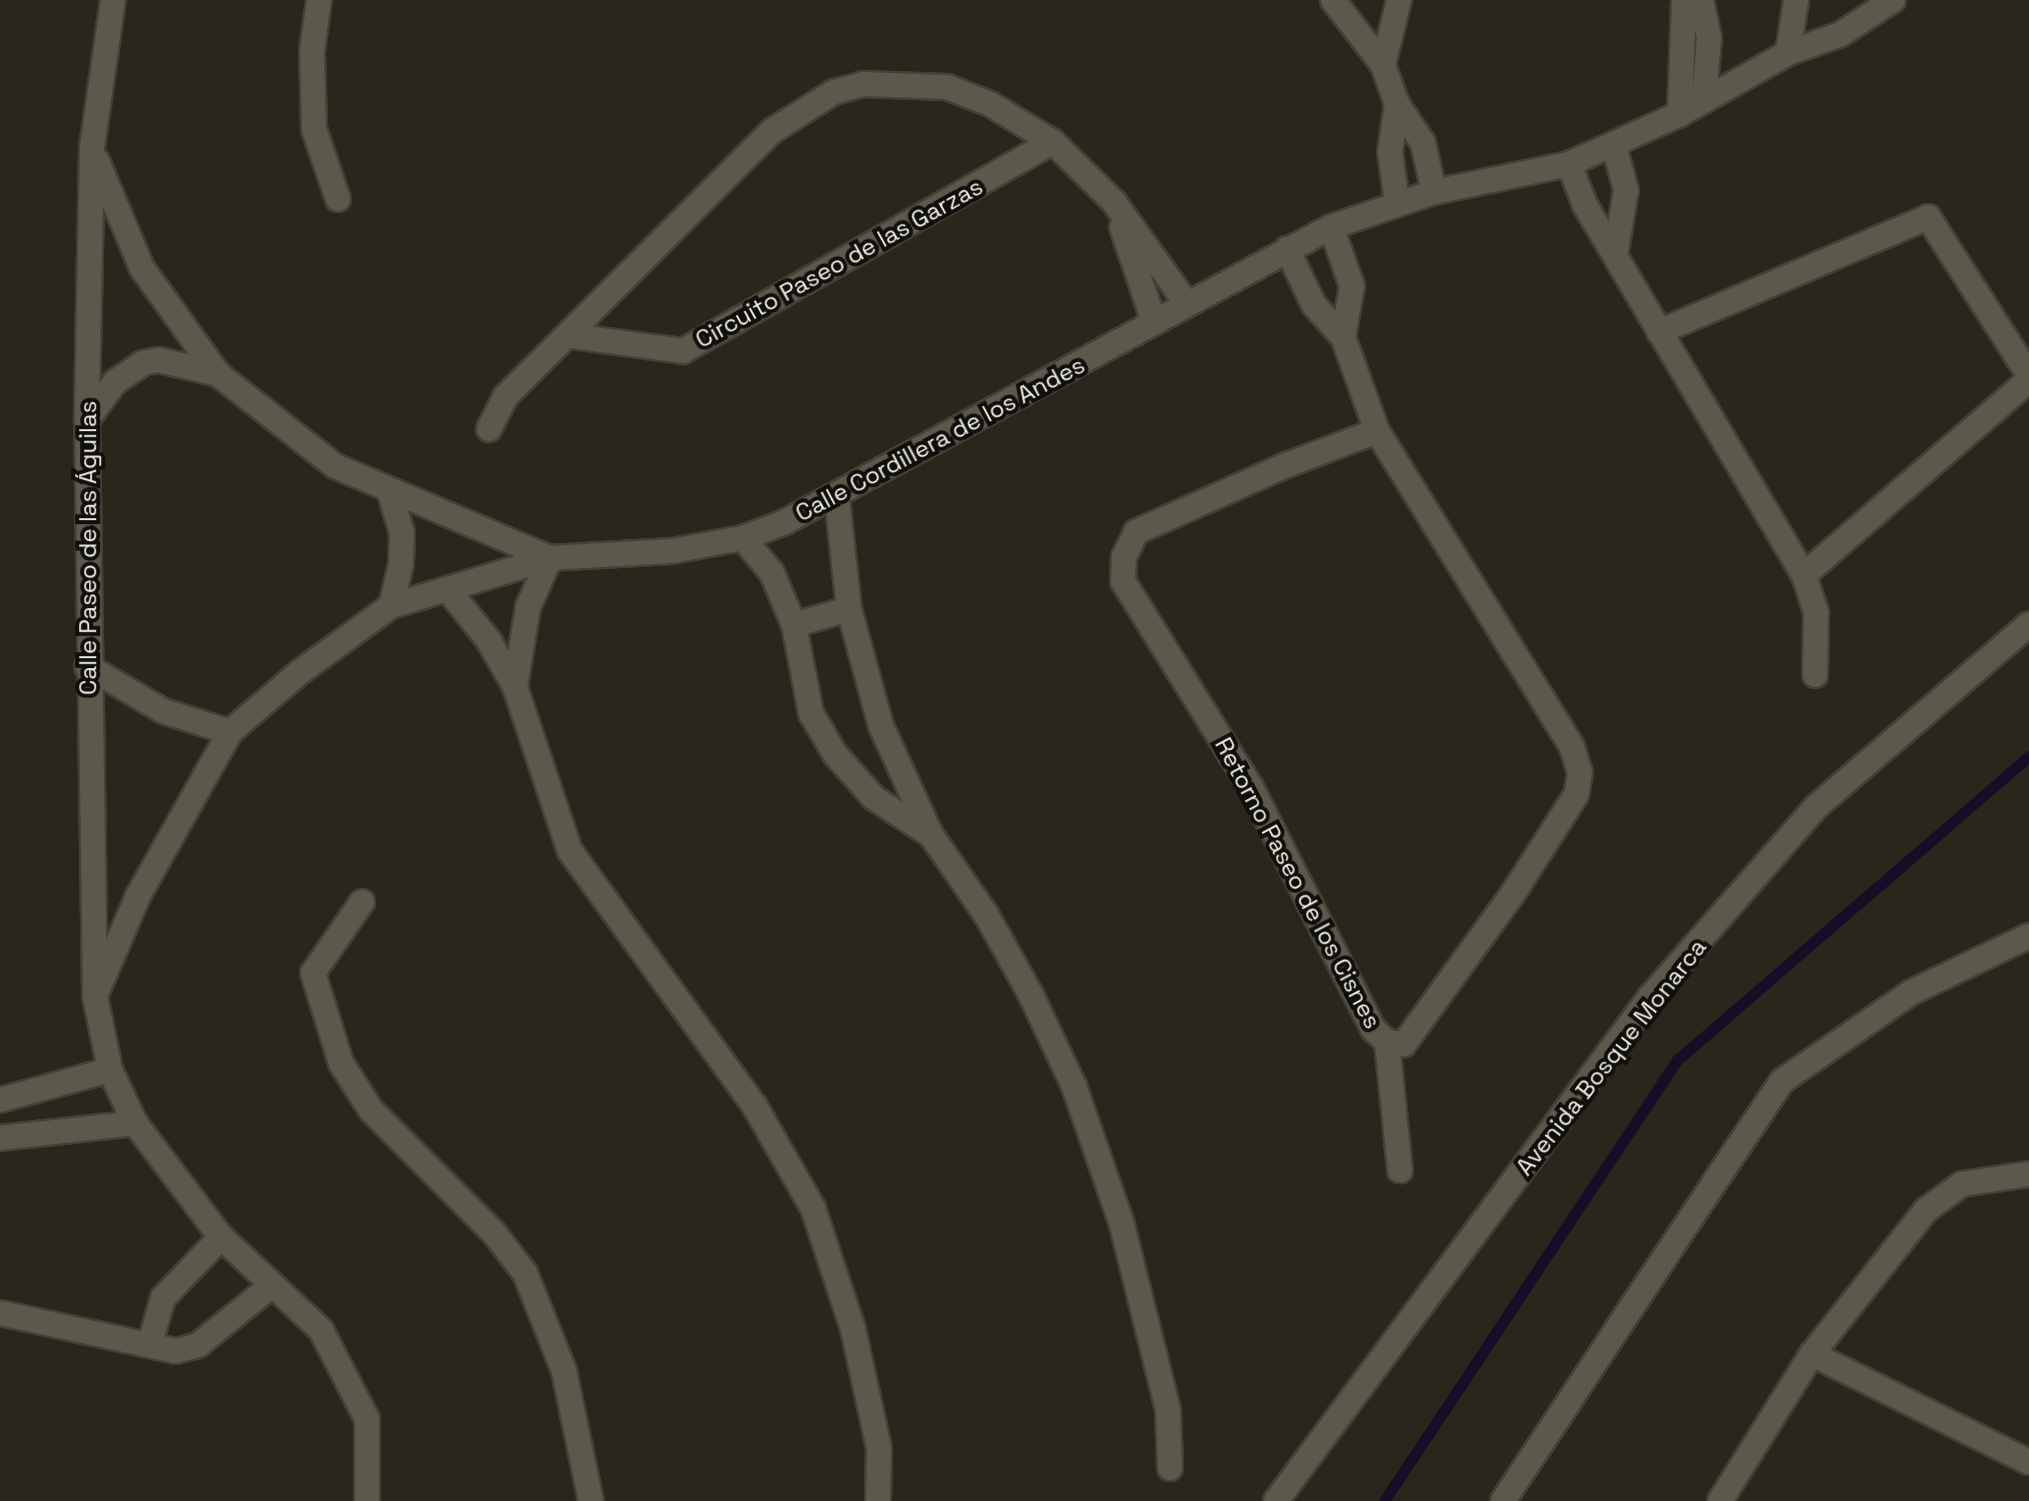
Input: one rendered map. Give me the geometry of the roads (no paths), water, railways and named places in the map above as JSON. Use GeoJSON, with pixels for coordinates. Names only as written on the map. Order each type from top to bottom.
{"type":"FeatureCollection","features":[{"type":"Feature","properties":{"kind":"street","name":"Calle Paseo de las Águilas"},"geometry":{"type":"LineString","coordinates":[[113,0],[92,148],[87,420],[87,666],[95,996],[110,1070],[135,1123],[221,1237],[321,1330],[367,1419],[367,1501]]}},
{"type":"Feature","properties":{"kind":"street"},"geometry":{"type":"LineString","coordinates":[[319,0],[312,51],[314,129],[338,199]]}},
{"type":"Feature","properties":{"kind":"street"},"geometry":{"type":"LineString","coordinates":[[1333,0],[1383,65],[1397,104],[1423,143],[1434,192]]}},
{"type":"Feature","properties":{"kind":"street"},"geometry":{"type":"LineString","coordinates":[[1383,65],[1399,0]]}},
{"type":"Feature","properties":{"kind":"street"},"geometry":{"type":"LineString","coordinates":[[1680,114],[1684,0]]}},
{"type":"Feature","properties":{"kind":"street"},"geometry":{"type":"LineString","coordinates":[[1701,0],[1709,37],[1704,101]]}},
{"type":"Feature","properties":{"kind":"street"},"geometry":{"type":"LineString","coordinates":[[1788,53],[1796,0]]}},
{"type":"Feature","properties":{"kind":"street","name":"Calle Cordillera de los Andes"},"geometry":{"type":"LineString","coordinates":[[95,996],[138,896],[230,732],[300,672],[391,606],[449,591],[550,558],[672,551],[743,538],[837,498],[1331,227],[1397,202],[1569,164],[1614,146],[1680,114],[1788,53],[1841,34],[1893,0]]}},
{"type":"Feature","properties":{"kind":"street"},"geometry":{"type":"LineString","coordinates":[[489,429],[505,397],[571,336],[772,131],[834,92],[895,81],[947,87],[990,104],[1053,142],[1114,202],[1187,304]]}},
{"type":"Feature","properties":{"kind":"street"},"geometry":{"type":"LineString","coordinates":[[1397,104],[1390,152],[1397,202]]}},
{"type":"Feature","properties":{"kind":"street","name":"Circuito Paseo de las Garzas"},"geometry":{"type":"LineString","coordinates":[[571,336],[683,351],[1053,142]]}},
{"type":"Feature","properties":{"kind":"street"},"geometry":{"type":"LineString","coordinates":[[1614,146],[1626,190],[1616,251]]}},
{"type":"Feature","properties":{"kind":"street"},"geometry":{"type":"LineString","coordinates":[[92,148],[142,268],[218,374],[335,466],[390,493],[550,558],[528,607],[515,687]]}},
{"type":"Feature","properties":{"kind":"street"},"geometry":{"type":"LineString","coordinates":[[1569,164],[1585,205],[1616,251],[1659,332],[1804,575],[1816,613],[1815,675]]}},
{"type":"Feature","properties":{"kind":"street"},"geometry":{"type":"LineString","coordinates":[[1114,202],[1154,322]]}},
{"type":"Feature","properties":{"kind":"street"},"geometry":{"type":"LineString","coordinates":[[1659,332],[1928,217],[2029,378],[1804,575]]}},
{"type":"Feature","properties":{"kind":"street","name":"Retorno Paseo de los Cisnes"},"geometry":{"type":"LineString","coordinates":[[1331,227],[1352,286],[1343,337]]}},
{"type":"Feature","properties":{"kind":"street","name":"Retorno Paseo de los Cisnes"},"geometry":{"type":"LineString","coordinates":[[1287,249],[1314,305],[1343,337],[1377,431],[1572,747],[1580,773],[1576,795],[1514,892],[1404,1044],[1387,1042],[1373,1029],[1250,786],[1123,581],[1124,557],[1136,532],[1289,464],[1377,431]]}},
{"type":"Feature","properties":{"kind":"street"},"geometry":{"type":"LineString","coordinates":[[87,420],[115,382],[143,363],[159,360],[218,374]]}},
{"type":"Feature","properties":{"kind":"street"},"geometry":{"type":"LineString","coordinates":[[390,493],[402,533],[401,564],[391,606]]}},
{"type":"Feature","properties":{"kind":"street"},"geometry":{"type":"LineString","coordinates":[[837,498],[849,609],[881,726],[931,835],[987,916],[1074,1086],[1122,1225],[1165,1394],[1170,1468]]}},
{"type":"Feature","properties":{"kind":"street"},"geometry":{"type":"LineString","coordinates":[[743,538],[772,573],[794,625],[811,713],[835,754],[874,798],[931,835]]}},
{"type":"Feature","properties":{"kind":"street"},"geometry":{"type":"LineString","coordinates":[[449,591],[489,641],[515,687],[570,851],[754,1105],[813,1208],[860,1359],[879,1448],[878,1501]]}},
{"type":"Feature","properties":{"kind":"street"},"geometry":{"type":"LineString","coordinates":[[794,625],[849,609]]}},
{"type":"Feature","properties":{"kind":"street","name":"Avenida Bosque Monarca"},"geometry":{"type":"LineString","coordinates":[[1276,1501],[1651,996],[1817,806],[2029,624]]}},
{"type":"Feature","properties":{"kind":"street"},"geometry":{"type":"LineString","coordinates":[[87,666],[163,711],[230,732]]}},
{"type":"Feature","properties":{"kind":"street"},"geometry":{"type":"LineString","coordinates":[[362,902],[313,973],[341,1063],[371,1110],[494,1233],[525,1273],[564,1371],[591,1501]]}},
{"type":"Feature","properties":{"kind":"street"},"geometry":{"type":"LineString","coordinates":[[1503,1501],[1782,1081],[1912,992],[2028,938]]}},
{"type":"Feature","properties":{"kind":"street","name":"Retorno Paseo de los Cisnes"},"geometry":{"type":"LineString","coordinates":[[1387,1042],[1400,1170]]}},
{"type":"Feature","properties":{"kind":"street"},"geometry":{"type":"LineString","coordinates":[[110,1070],[0,1102],[10,1136],[135,1123]]}},
{"type":"Feature","properties":{"kind":"street"},"geometry":{"type":"LineString","coordinates":[[1720,1501],[1812,1354],[1926,1210],[1962,1184],[2029,1174]]}},
{"type":"Feature","properties":{"kind":"street"},"geometry":{"type":"LineString","coordinates":[[150,1343],[163,1298],[221,1237]]}},
{"type":"Feature","properties":{"kind":"street"},"geometry":{"type":"LineString","coordinates":[[0,1313],[176,1351],[198,1345],[271,1286]]}},
{"type":"Feature","properties":{"kind":"street"},"geometry":{"type":"LineString","coordinates":[[1812,1354],[2029,1462]]}},
{"type":"Feature","properties":{"kind":"waterway"},"geometry":{"type":"LineString","coordinates":[[1384,1501],[1677,1060],[2029,756]]}}]}
